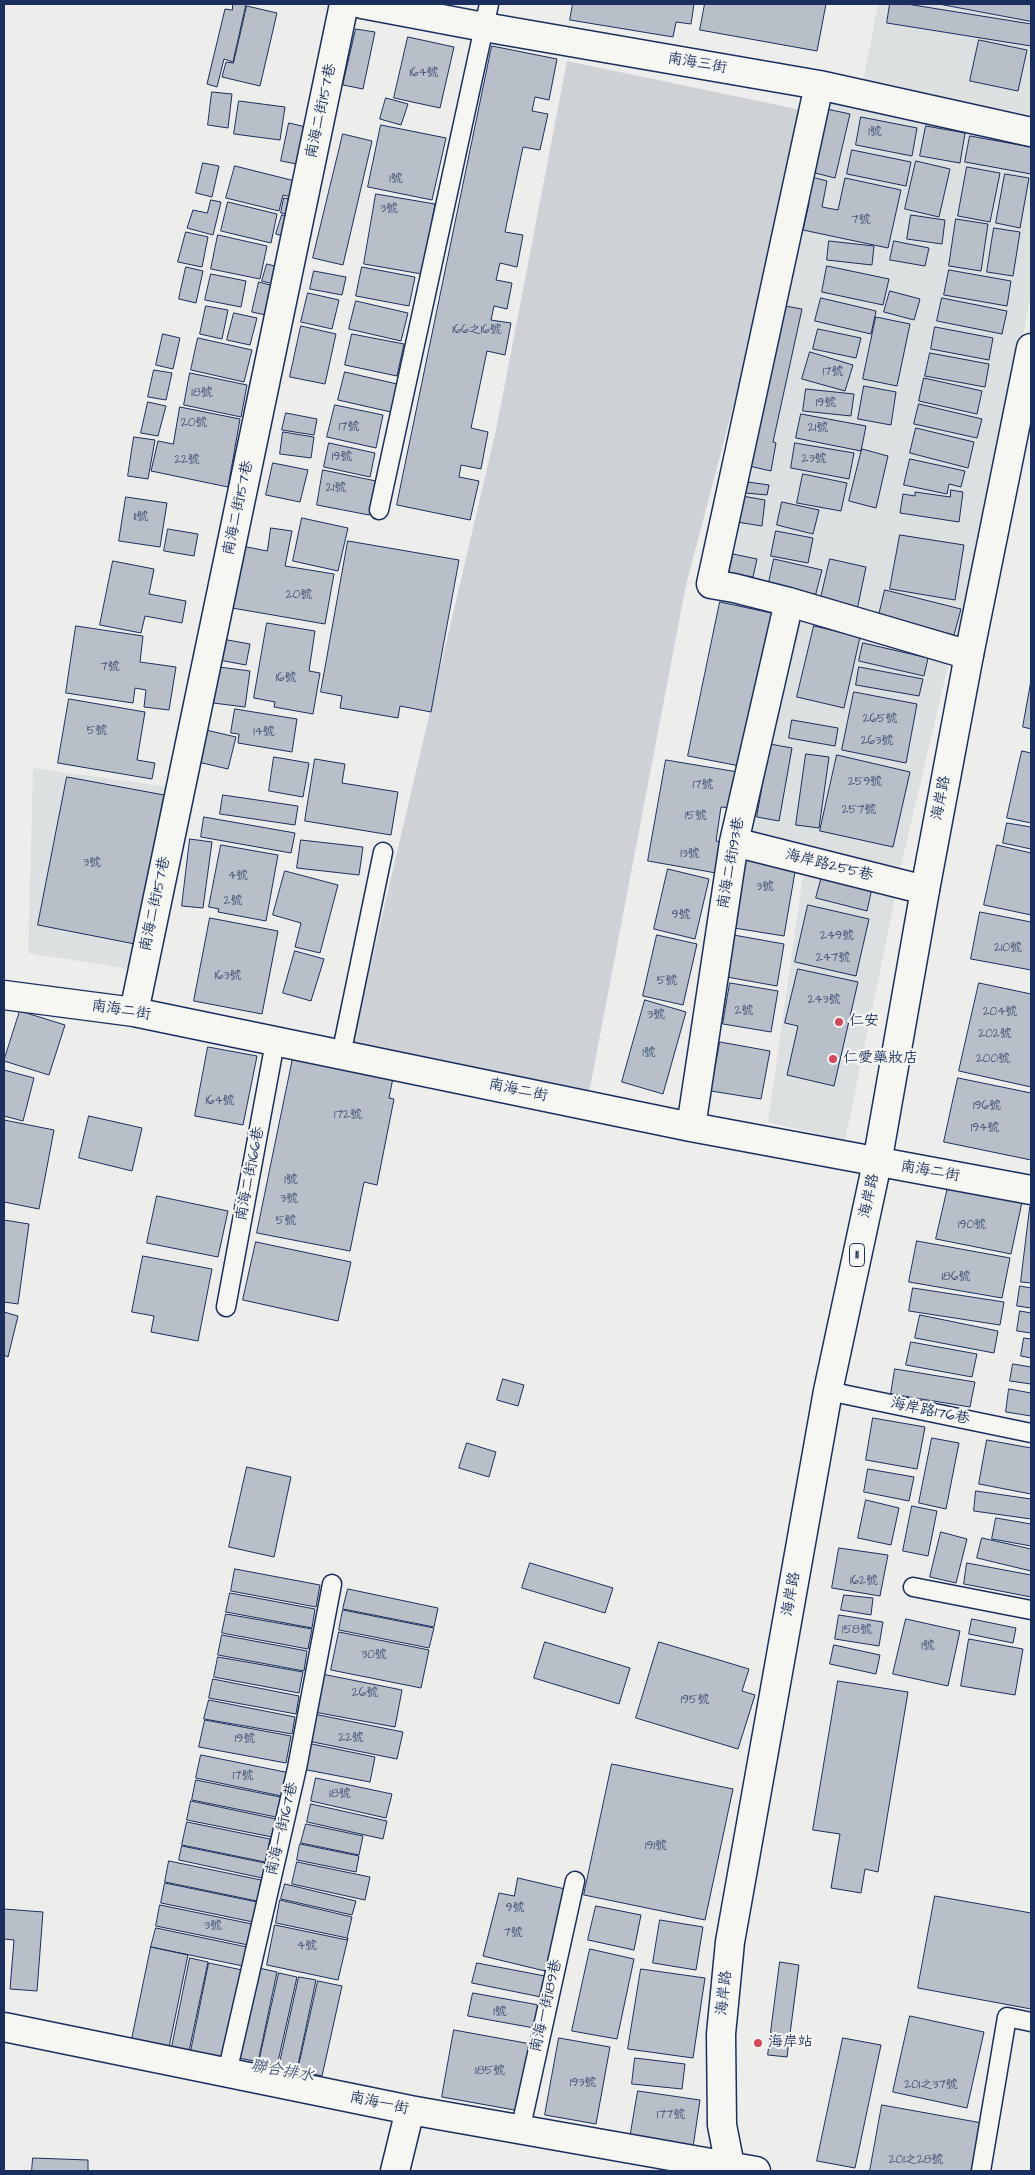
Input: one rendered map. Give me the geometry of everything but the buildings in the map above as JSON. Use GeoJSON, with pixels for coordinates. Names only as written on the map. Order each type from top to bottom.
{"type":"FeatureCollection","features":[{"type":"Feature","properties":{"kind":"street","name":"南海二街157巷"},"geometry":{"type":"LineString","coordinates":[[134,1012],[344,4]]}},
{"type":"Feature","properties":{"kind":"street","name":"南海三街"},"geometry":{"type":"LineString","coordinates":[[362,4],[486,16],[820,85],[1031,132]]}},
{"type":"Feature","properties":{"kind":"street"},"geometry":{"type":"LineString","coordinates":[[820,85],[711,584],[789,602],[969,655]]}},
{"type":"Feature","properties":{"kind":"street","name":"海岸路"},"geometry":{"type":"LineString","coordinates":[[739,2170],[722,2125],[721,2034],[730,1942],[828,1391],[877,1163],[969,655],[1031,348]]}},
{"type":"Feature","properties":{"kind":"street","name":"南海二街193巷"},"geometry":{"type":"LineString","coordinates":[[691,1127],[734,842],[789,602]]}},
{"type":"Feature","properties":{"kind":"street","name":"海岸路255巷"},"geometry":{"type":"LineString","coordinates":[[734,842],[925,890]]}},
{"type":"Feature","properties":{"kind":"street","name":"南海二街"},"geometry":{"type":"LineString","coordinates":[[4,995],[134,1012],[691,1127],[877,1163],[1031,1190]]}},
{"type":"Feature","properties":{"kind":"street","name":"南海一街"},"geometry":{"type":"LineString","coordinates":[[4,2026],[410,2110],[739,2170]]}},
{"type":"Feature","properties":{"kind":"street"},"geometry":{"type":"LineString","coordinates":[[396,2171],[410,2110]]}},
{"type":"Feature","properties":{"kind":"lane"},"geometry":{"type":"LineString","coordinates":[[379,510],[486,16]]}},
{"type":"Feature","properties":{"kind":"lane"},"geometry":{"type":"LineString","coordinates":[[341,1055],[382,852]]}},
{"type":"Feature","properties":{"kind":"lane","name":"南海二街166巷"},"geometry":{"type":"LineString","coordinates":[[226,1307],[275,1042]]}},
{"type":"Feature","properties":{"kind":"lane","name":"海岸路176巷"},"geometry":{"type":"LineString","coordinates":[[828,1391],[1031,1433]]}},
{"type":"Feature","properties":{"kind":"lane","name":"南海一街167巷"},"geometry":{"type":"LineString","coordinates":[[227,2073],[297,1768],[332,1584]]}},
{"type":"Feature","properties":{"kind":"lane"},"geometry":{"type":"LineString","coordinates":[[913,1587],[1031,1610]]}},
{"type":"Feature","properties":{"kind":"lane","name":"南海一街189巷"},"geometry":{"type":"LineString","coordinates":[[520,2131],[576,1882]]}},
{"type":"Feature","properties":{"kind":"lane"},"geometry":{"type":"LineString","coordinates":[[981,2171],[1007,2017],[1031,2022]]}},
{"type":"Feature","properties":{"kind":"shaded area"},"geometry":{"type":"Polygon","coordinates":[[[878,4],[1031,4],[1031,115],[863,81],[878,4]]]}},
{"type":"Feature","properties":{"kind":"shaded area"},"geometry":{"type":"Polygon","coordinates":[[[567,61],[811,112],[686,585],[589,1093],[350,1053],[496,430],[567,61]]]}},
{"type":"Feature","properties":{"kind":"shaded area"},"geometry":{"type":"Polygon","coordinates":[[[821,94],[1031,142],[1031,294],[962,645],[720,577],[821,94]]]}},
{"type":"Feature","properties":{"kind":"shaded area"},"geometry":{"type":"Polygon","coordinates":[[[798,612],[950,658],[899,874],[744,835],[798,612]]]}},
{"type":"Feature","properties":{"kind":"shaded area"},"geometry":{"type":"Polygon","coordinates":[[[33,768],[176,788],[135,970],[28,953],[33,768]]]}},
{"type":"Feature","properties":{"kind":"shaded area"},"geometry":{"type":"Polygon","coordinates":[[[804,867],[897,889],[845,1141],[768,1122],[804,867]]]}},
{"type":"Feature","properties":{"kind":"place","name":"仁安"},"geometry":{"type":"Point","coordinates":[839,1022]}},
{"type":"Feature","properties":{"kind":"place","name":"仁愛藥妝店"},"geometry":{"type":"Point","coordinates":[833,1059]}},
{"type":"Feature","properties":{"kind":"place","name":"海岸站"},"geometry":{"type":"Point","coordinates":[758,2043]}},
{"type":"Feature","properties":{"kind":"water label","name":"聯合排水"},"geometry":{"type":"Point","coordinates":[282,2072]}}]}
